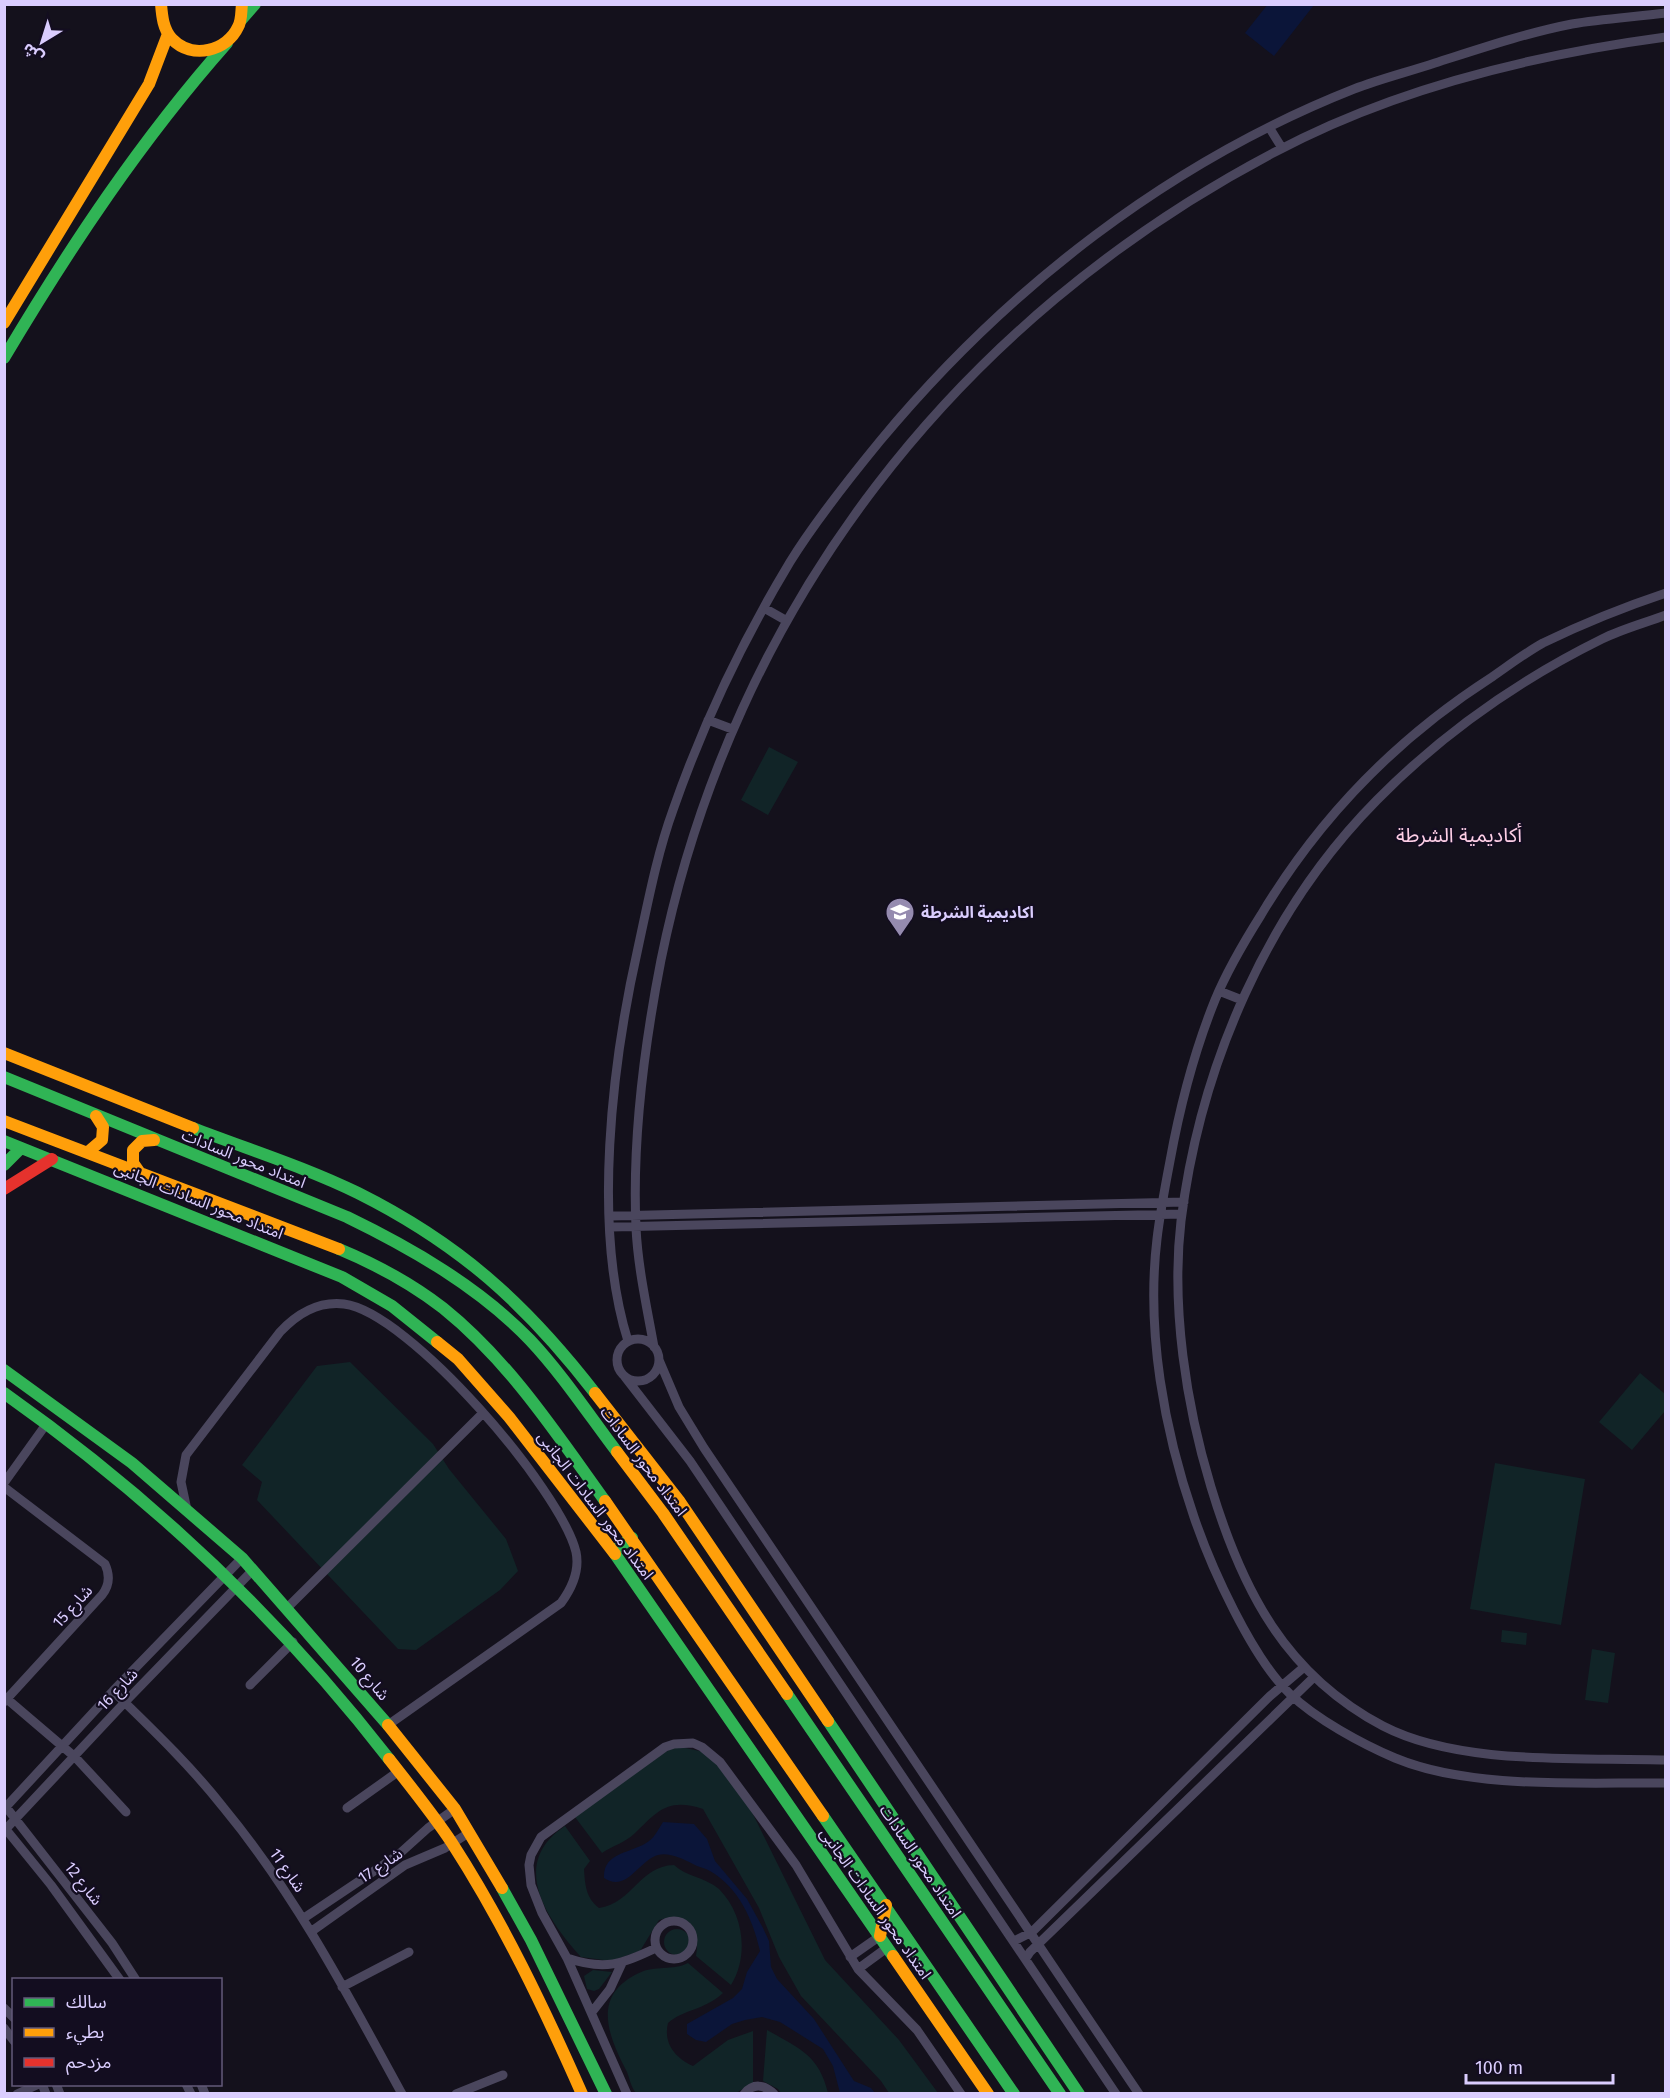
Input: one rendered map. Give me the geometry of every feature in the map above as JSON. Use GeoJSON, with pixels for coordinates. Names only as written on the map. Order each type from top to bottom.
{"type":"FeatureCollection","features":[{"type":"Feature","properties":{"kind":"street"},"geometry":{"type":"LineString","coordinates":[[4,358],[102,199],[181,94],[236,33],[241,20],[242,4]]}},
{"type":"Feature","properties":{"kind":"street"},"geometry":{"type":"LineString","coordinates":[[241,20],[255,4]]}},
{"type":"Feature","properties":{"kind":"street"},"geometry":{"type":"LineString","coordinates":[[160,7],[168,34],[180,45],[195,51],[212,50],[227,43]]}},
{"type":"Feature","properties":{"kind":"street"},"geometry":{"type":"LineString","coordinates":[[628,1341],[618,1301],[611,1227],[611,1129],[616,1066],[630,984],[671,814],[708,720],[764,608],[791,560],[845,483],[902,415],[972,338],[1053,269],[1132,208],[1197,166],[1269,127],[1355,89],[1471,52],[1570,25],[1665,13]]}},
{"type":"Feature","properties":{"kind":"street"},"geometry":{"type":"LineString","coordinates":[[4,324],[150,84],[168,34]]}},
{"type":"Feature","properties":{"kind":"street"},"geometry":{"type":"LineString","coordinates":[[1139,2094],[1040,1943],[704,1448],[679,1407],[658,1360],[654,1347],[636,1213],[644,1055],[675,895],[694,827],[732,729],[787,621],[867,495],[928,421],[983,362],[1052,300],[1129,242],[1212,186],[1282,148],[1362,113],[1452,81],[1587,48],[1665,37]]}},
{"type":"Feature","properties":{"kind":"street"},"geometry":{"type":"LineString","coordinates":[[1269,127],[1282,148]]}},
{"type":"Feature","properties":{"kind":"street"},"geometry":{"type":"LineString","coordinates":[[1665,593],[1542,644],[1455,700],[1404,741],[1342,803],[1284,877],[1246,938],[1219,991],[1178,1115],[1156,1243],[1155,1311],[1159,1365],[1169,1429],[1188,1499],[1212,1564],[1241,1621],[1282,1686],[1293,1697],[1350,1735],[1416,1766],[1443,1772],[1515,1780],[1665,1784]]}},
{"type":"Feature","properties":{"kind":"street"},"geometry":{"type":"LineString","coordinates":[[764,608],[787,621]]}},
{"type":"Feature","properties":{"kind":"street"},"geometry":{"type":"LineString","coordinates":[[1665,615],[1606,637],[1538,673],[1474,714],[1421,758],[1375,802],[1326,860],[1267,950],[1242,1000],[1218,1062],[1194,1149],[1184,1202],[1179,1296],[1186,1383],[1200,1453],[1223,1528],[1238,1564],[1271,1624],[1313,1678],[1385,1727],[1414,1739],[1450,1749],[1502,1755],[1665,1760]]}},
{"type":"Feature","properties":{"kind":"street"},"geometry":{"type":"LineString","coordinates":[[708,720],[732,729]]}},
{"type":"Feature","properties":{"kind":"street"},"geometry":{"type":"LineString","coordinates":[[1219,991],[1242,1000]]}},
{"type":"Feature","properties":{"kind":"street"},"geometry":{"type":"LineString","coordinates":[[4,1053],[357,1193],[442,1242],[513,1298],[564,1353],[680,1502],[1078,2094]]}},
{"type":"Feature","properties":{"kind":"street","name":"امتداد محور السادات"},"geometry":{"type":"LineString","coordinates":[[4,1077],[347,1217],[388,1237],[469,1288],[529,1339],[663,1513],[1060,2094]]}},
{"type":"Feature","properties":{"kind":"street"},"geometry":{"type":"LineString","coordinates":[[88,1152],[102,1140],[103,1127],[96,1116]]}},
{"type":"Feature","properties":{"kind":"street"},"geometry":{"type":"LineString","coordinates":[[4,1121],[331,1245],[369,1262],[441,1307],[473,1335],[523,1389],[632,1538],[1014,2094]]}},
{"type":"Feature","properties":{"kind":"street"},"geometry":{"type":"LineString","coordinates":[[141,1173],[132,1163],[133,1150],[141,1141],[154,1140]]}},
{"type":"Feature","properties":{"kind":"street","name":"امتداد محور السادات الجانبى"},"geometry":{"type":"LineString","coordinates":[[4,1141],[323,1269],[392,1306],[458,1359],[482,1384],[613,1551],[988,2094]]}},
{"type":"Feature","properties":{"kind":"street"},"geometry":{"type":"LineString","coordinates":[[4,1165],[21,1148]]}},
{"type":"Feature","properties":{"kind":"street"},"geometry":{"type":"LineString","coordinates":[[4,1190],[52,1159]]}},
{"type":"Feature","properties":{"kind":"street"},"geometry":{"type":"LineString","coordinates":[[611,1216],[636,1213],[1184,1202]]}},
{"type":"Feature","properties":{"kind":"street"},"geometry":{"type":"LineString","coordinates":[[611,1227],[636,1224],[1182,1214]]}},
{"type":"Feature","properties":{"kind":"street"},"geometry":{"type":"LineString","coordinates":[[187,1510],[181,1482],[186,1455],[280,1332],[294,1318],[309,1309],[326,1304],[344,1304],[361,1308],[377,1317],[429,1356],[459,1384],[538,1483],[561,1519],[576,1554],[577,1571],[571,1588],[561,1603],[388,1725]]}},
{"type":"Feature","properties":{"kind":"street"},"geometry":{"type":"LineString","coordinates":[[654,1347],[642,1340],[628,1341],[622,1345],[617,1358],[620,1372],[690,1461],[1116,2094]]}},
{"type":"Feature","properties":{"kind":"street"},"geometry":{"type":"LineString","coordinates":[[625,1377],[637,1381],[650,1377],[654,1373],[658,1360]]}},
{"type":"Feature","properties":{"kind":"street","name":"شارع 10"},"geometry":{"type":"LineString","coordinates":[[4,1370],[110,1446],[242,1558],[288,1607],[388,1725],[455,1809],[470,1832],[531,1940],[606,2094]]}},
{"type":"Feature","properties":{"kind":"street"},"geometry":{"type":"LineString","coordinates":[[4,1393],[122,1480],[226,1576],[293,1642],[399,1771],[452,1843],[522,1966],[582,2094]]}},
{"type":"Feature","properties":{"kind":"street"},"geometry":{"type":"LineString","coordinates":[[288,1607],[483,1413]]}},
{"type":"Feature","properties":{"kind":"street"},"geometry":{"type":"LineString","coordinates":[[4,1485],[46,1423]]}},
{"type":"Feature","properties":{"kind":"street","name":"شارع 15"},"geometry":{"type":"LineString","coordinates":[[4,1485],[105,1564],[109,1572],[106,1589],[102,1595],[6,1701]]}},
{"type":"Feature","properties":{"kind":"street"},"geometry":{"type":"LineString","coordinates":[[613,1551],[632,1538]]}},
{"type":"Feature","properties":{"kind":"street","name":"شارع 16"},"geometry":{"type":"LineString","coordinates":[[5,1808],[113,1691],[242,1558]]}},
{"type":"Feature","properties":{"kind":"street","name":"شارع 16"},"geometry":{"type":"LineString","coordinates":[[5,1829],[75,1757],[124,1702],[253,1570]]}},
{"type":"Feature","properties":{"kind":"street"},"geometry":{"type":"LineString","coordinates":[[250,1685],[293,1642]]}},
{"type":"Feature","properties":{"kind":"street"},"geometry":{"type":"LineString","coordinates":[[1014,1941],[1032,1932],[1303,1668]]}},
{"type":"Feature","properties":{"kind":"street"},"geometry":{"type":"LineString","coordinates":[[1026,1958],[1313,1678]]}},
{"type":"Feature","properties":{"kind":"street","name":"شارع 11"},"geometry":{"type":"LineString","coordinates":[[113,1691],[175,1751],[224,1808],[304,1918],[402,2094]]}},
{"type":"Feature","properties":{"kind":"street"},"geometry":{"type":"LineString","coordinates":[[6,1701],[75,1757],[126,1812]]}},
{"type":"Feature","properties":{"kind":"street"},"geometry":{"type":"LineString","coordinates":[[627,2094],[567,1958],[551,1932],[531,1885],[529,1865],[535,1845],[556,1825],[657,1752],[683,1742],[702,1746],[728,1772],[796,1865],[858,1969],[917,2030],[961,2094]]}},
{"type":"Feature","properties":{"kind":"street"},"geometry":{"type":"LineString","coordinates":[[347,1808],[399,1771]]}},
{"type":"Feature","properties":{"kind":"street","name":"شارع 12"},"geometry":{"type":"LineString","coordinates":[[5,1808],[112,1943],[135,1978]]}},
{"type":"Feature","properties":{"kind":"street","name":"شارع 17"},"geometry":{"type":"LineString","coordinates":[[304,1918],[398,1855],[455,1809]]}},
{"type":"Feature","properties":{"kind":"street","name":"شارع 12"},"geometry":{"type":"LineString","coordinates":[[5,1829],[100,1950],[119,1978]]}},
{"type":"Feature","properties":{"kind":"street","name":"شارع 17"},"geometry":{"type":"LineString","coordinates":[[312,1931],[405,1864],[452,1843],[470,1832]]}},
{"type":"Feature","properties":{"kind":"street"},"geometry":{"type":"LineString","coordinates":[[850,1957],[880,1936],[886,1905]]}},
{"type":"Feature","properties":{"kind":"street"},"geometry":{"type":"LineString","coordinates":[[670,1922],[686,1925],[691,1931],[692,1947],[682,1958],[667,1958],[656,1948],[657,1932],[670,1922]]}},
{"type":"Feature","properties":{"kind":"street"},"geometry":{"type":"LineString","coordinates":[[100,1950],[112,1943]]}},
{"type":"Feature","properties":{"kind":"street"},"geometry":{"type":"LineString","coordinates":[[858,1969],[888,1947]]}},
{"type":"Feature","properties":{"kind":"street"},"geometry":{"type":"LineString","coordinates":[[567,1958],[594,1965],[622,1964],[656,1948]]}},
{"type":"Feature","properties":{"kind":"street"},"geometry":{"type":"LineString","coordinates":[[342,1987],[409,1953]]}},
{"type":"Feature","properties":{"kind":"street"},"geometry":{"type":"LineString","coordinates":[[592,2012],[610,1989],[622,1964]]}},
{"type":"Feature","properties":{"kind":"street"},"geometry":{"type":"LineString","coordinates":[[456,2094],[503,2075]]}},
{"type":"Feature","properties":{"kind":"street"},"geometry":{"type":"LineString","coordinates":[[17,2094],[37,2086]]}},
{"type":"Feature","properties":{"kind":"street"},"geometry":{"type":"LineString","coordinates":[[744,2094],[752,2087],[760,2086],[774,2094]]}},
{"type":"Feature","properties":{"kind":"green space"},"geometry":{"type":"Polygon","coordinates":[[[769,747],[798,762],[768,815],[741,800],[769,747]]]}},
{"type":"Feature","properties":{"kind":"green space"},"geometry":{"type":"Polygon","coordinates":[[[350,1362],[433,1444],[449,1469],[506,1539],[518,1571],[500,1590],[416,1650],[398,1649],[257,1500],[262,1482],[242,1465],[317,1366],[350,1362]]]}},
{"type":"Feature","properties":{"kind":"green space"},"geometry":{"type":"Polygon","coordinates":[[[1640,1373],[1665,1394],[1665,1411],[1632,1450],[1599,1422],[1640,1373]]]}},
{"type":"Feature","properties":{"kind":"green space"},"geometry":{"type":"Polygon","coordinates":[[[1495,1463],[1585,1479],[1561,1625],[1470,1609],[1495,1463]]]}},
{"type":"Feature","properties":{"kind":"green space"},"geometry":{"type":"Polygon","coordinates":[[[1502,1630],[1527,1633],[1526,1645],[1501,1642],[1502,1630]]]}},
{"type":"Feature","properties":{"kind":"green space"},"geometry":{"type":"Polygon","coordinates":[[[1592,1649],[1615,1653],[1608,1703],[1585,1700],[1592,1649]]]}},
{"type":"Feature","properties":{"kind":"green space"},"geometry":{"type":"Polygon","coordinates":[[[676,1746],[704,1752],[716,1760],[746,1800],[825,1960],[899,2040],[938,2093],[889,2093],[881,2081],[801,1996],[779,1957],[759,1908],[703,1809],[680,1805],[664,1809],[656,1813],[631,1837],[602,1853],[575,1817],[653,1759],[676,1746]]]}},
{"type":"Feature","properties":{"kind":"green space"},"geometry":{"type":"Polygon","coordinates":[[[565,1826],[590,1861],[584,1869],[586,1886],[591,1900],[599,1908],[611,1905],[620,1899],[652,1871],[674,1865],[719,1889],[734,1910],[741,1936],[740,1961],[731,1985],[696,1956],[697,1937],[694,1929],[691,1924],[678,1918],[659,1920],[640,1951],[611,1961],[581,1957],[556,1926],[546,1909],[539,1892],[536,1874],[539,1857],[548,1841],[565,1826]]]}},
{"type":"Feature","properties":{"kind":"green space"},"geometry":{"type":"Polygon","coordinates":[[[677,1929],[686,1933],[690,1942],[686,1951],[677,1955],[668,1951],[664,1942],[668,1933],[677,1929]]]}},
{"type":"Feature","properties":{"kind":"green space"},"geometry":{"type":"Polygon","coordinates":[[[688,1963],[723,1993],[716,1999],[668,2023],[667,2037],[672,2049],[681,2059],[693,2066],[728,2040],[753,2031],[753,2083],[736,2093],[636,2093],[614,2045],[608,2018],[609,2005],[614,1993],[624,1982],[639,1973],[688,1963]]]}},
{"type":"Feature","properties":{"kind":"green space"},"geometry":{"type":"Polygon","coordinates":[[[593,1970],[612,1972],[599,1989],[594,1991],[587,1989],[584,1976],[593,1970]]]}},
{"type":"Feature","properties":{"kind":"green space"},"geometry":{"type":"Polygon","coordinates":[[[767,2030],[798,2048],[813,2061],[824,2080],[828,2093],[781,2093],[763,2081],[767,2030]]]}},
{"type":"Feature","properties":{"kind":"water"},"geometry":{"type":"Polygon","coordinates":[[[1268,4],[1314,5],[1274,56],[1245,33],[1268,4]]]}},
{"type":"Feature","properties":{"kind":"water"},"geometry":{"type":"Polygon","coordinates":[[[663,1822],[694,1824],[707,1839],[715,1861],[747,1899],[763,1928],[769,1941],[771,1967],[777,1979],[814,2019],[854,2081],[871,2088],[875,2093],[840,2093],[833,2066],[823,2049],[780,2022],[762,2017],[745,2020],[732,2024],[706,2042],[696,2040],[687,2034],[687,2024],[733,1998],[742,1989],[747,1972],[760,1951],[749,1917],[737,1896],[729,1886],[708,1870],[676,1856],[662,1854],[651,1858],[619,1882],[612,1882],[604,1878],[605,1869],[613,1858],[649,1841],[663,1822]]]}},
{"type":"Feature","properties":{"kind":"traffic: fast"},"geometry":{"type":"LineString","coordinates":[[241,20],[255,4]]}},
{"type":"Feature","properties":{"kind":"traffic: fast"},"geometry":{"type":"LineString","coordinates":[[4,358],[108,195],[165,118],[227,43]]}},
{"type":"Feature","properties":{"kind":"traffic: fast"},"geometry":{"type":"LineString","coordinates":[[4,1077],[347,1217],[443,1270],[489,1303],[530,1340],[617,1452]]}},
{"type":"Feature","properties":{"kind":"traffic: fast"},"geometry":{"type":"LineString","coordinates":[[193,1128],[338,1184],[428,1233],[460,1255],[517,1304],[595,1393]]}},
{"type":"Feature","properties":{"kind":"traffic: fast"},"geometry":{"type":"LineString","coordinates":[[4,1141],[342,1277],[392,1306],[437,1342]]}},
{"type":"Feature","properties":{"kind":"traffic: fast"},"geometry":{"type":"LineString","coordinates":[[4,1165],[21,1148]]}},
{"type":"Feature","properties":{"kind":"traffic: fast"},"geometry":{"type":"LineString","coordinates":[[339,1249],[406,1283],[443,1308],[467,1329],[510,1374],[550,1424],[605,1501]]}},
{"type":"Feature","properties":{"kind":"traffic: fast"},"geometry":{"type":"LineString","coordinates":[[4,1370],[132,1463],[242,1558],[388,1725]]}},
{"type":"Feature","properties":{"kind":"traffic: fast"},"geometry":{"type":"LineString","coordinates":[[4,1393],[111,1474],[210,1562],[258,1608],[303,1657],[389,1759]]}},
{"type":"Feature","properties":{"kind":"traffic: fast"},"geometry":{"type":"LineString","coordinates":[[613,1551],[632,1538]]}},
{"type":"Feature","properties":{"kind":"traffic: fast"},"geometry":{"type":"LineString","coordinates":[[615,1554],[893,1956]]}},
{"type":"Feature","properties":{"kind":"traffic: fast"},"geometry":{"type":"LineString","coordinates":[[787,1694],[1060,2094]]}},
{"type":"Feature","properties":{"kind":"traffic: fast"},"geometry":{"type":"LineString","coordinates":[[828,1721],[1079,2094]]}},
{"type":"Feature","properties":{"kind":"traffic: fast"},"geometry":{"type":"LineString","coordinates":[[823,1816],[1014,2094]]}},
{"type":"Feature","properties":{"kind":"traffic: fast"},"geometry":{"type":"LineString","coordinates":[[502,1888],[531,1940],[606,2094]]}},
{"type":"Feature","properties":{"kind":"traffic: slow"},"geometry":{"type":"LineString","coordinates":[[161,4],[165,27],[172,39],[180,45],[199,51],[218,47],[233,35],[240,21],[242,4]]}},
{"type":"Feature","properties":{"kind":"traffic: slow"},"geometry":{"type":"LineString","coordinates":[[4,323],[149,84],[168,34]]}},
{"type":"Feature","properties":{"kind":"traffic: slow"},"geometry":{"type":"LineString","coordinates":[[4,1053],[193,1128]]}},
{"type":"Feature","properties":{"kind":"traffic: slow"},"geometry":{"type":"LineString","coordinates":[[88,1152],[102,1140],[103,1127],[96,1116]]}},
{"type":"Feature","properties":{"kind":"traffic: slow"},"geometry":{"type":"LineString","coordinates":[[4,1121],[339,1249]]}},
{"type":"Feature","properties":{"kind":"traffic: slow"},"geometry":{"type":"LineString","coordinates":[[140,1173],[133,1163],[133,1150],[142,1141],[154,1140]]}},
{"type":"Feature","properties":{"kind":"traffic: slow"},"geometry":{"type":"LineString","coordinates":[[437,1342],[458,1359],[509,1417],[615,1554]]}},
{"type":"Feature","properties":{"kind":"traffic: slow"},"geometry":{"type":"LineString","coordinates":[[595,1393],[680,1502],[828,1721]]}},
{"type":"Feature","properties":{"kind":"traffic: slow"},"geometry":{"type":"LineString","coordinates":[[617,1452],[663,1513],[787,1694]]}},
{"type":"Feature","properties":{"kind":"traffic: slow"},"geometry":{"type":"LineString","coordinates":[[605,1501],[823,1816]]}},
{"type":"Feature","properties":{"kind":"traffic: slow"},"geometry":{"type":"LineString","coordinates":[[388,1725],[455,1809],[502,1888]]}},
{"type":"Feature","properties":{"kind":"traffic: slow"},"geometry":{"type":"LineString","coordinates":[[389,1759],[445,1832],[471,1873],[506,1934],[582,2094]]}},
{"type":"Feature","properties":{"kind":"traffic: slow"},"geometry":{"type":"LineString","coordinates":[[880,1936],[886,1905]]}},
{"type":"Feature","properties":{"kind":"traffic: slow"},"geometry":{"type":"LineString","coordinates":[[893,1956],[988,2094]]}},
{"type":"Feature","properties":{"kind":"traffic: jam"},"geometry":{"type":"LineString","coordinates":[[4,1189],[52,1159]]}},
{"type":"Feature","properties":{"kind":"place","name":"اكاديمية الشرطة"},"geometry":{"type":"Point","coordinates":[900,938]}},
{"type":"Feature","properties":{"kind":"district","name":"أكاديمية الشرطة"},"geometry":{"type":"Point","coordinates":[1459,835]}}]}
